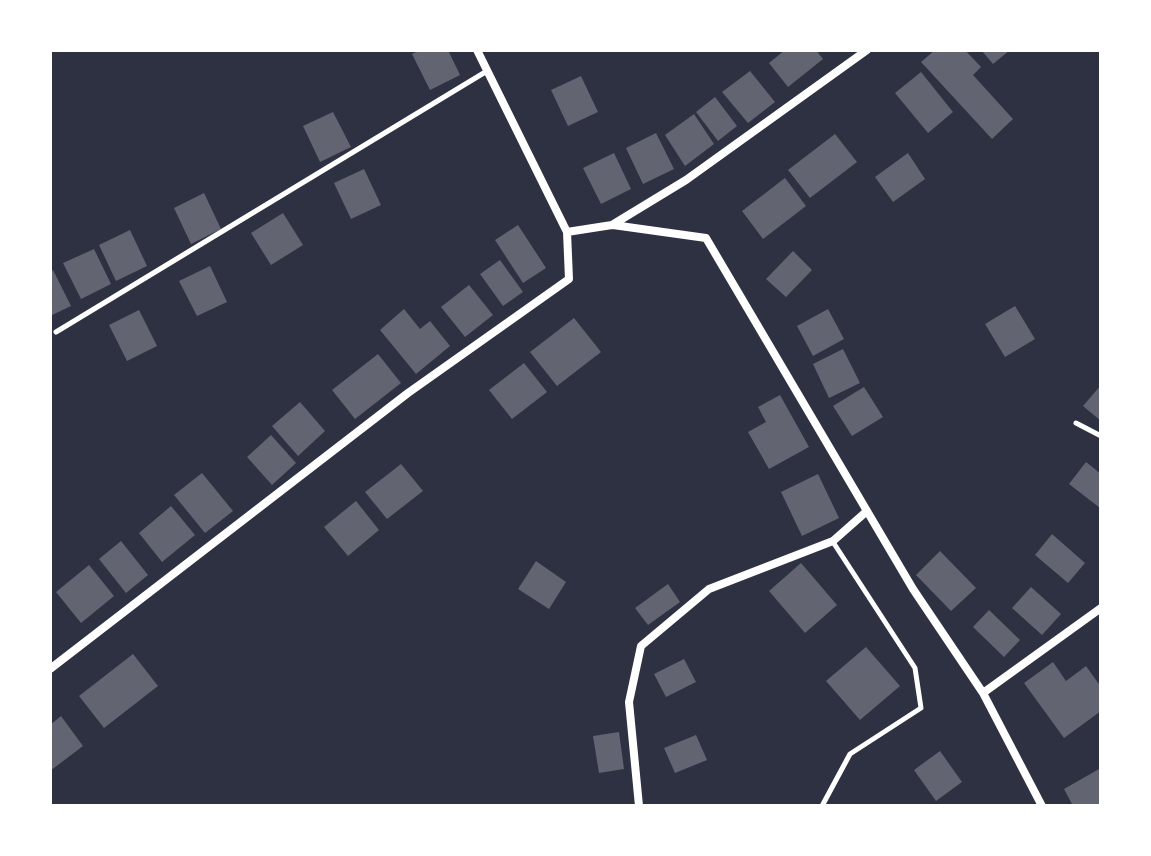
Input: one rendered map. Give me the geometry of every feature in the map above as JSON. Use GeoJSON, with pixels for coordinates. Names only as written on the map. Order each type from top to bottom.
{"type":"FeatureCollection","features":[{"type":"Feature","properties":{"kind":"street"},"geometry":{"type":"LineString","coordinates":[[50,669],[408,393],[569,279],[567,232],[477,50]]}},
{"type":"Feature","properties":{"kind":"street"},"geometry":{"type":"LineString","coordinates":[[612,225],[686,180],[867,50]]}},
{"type":"Feature","properties":{"kind":"street"},"geometry":{"type":"LineString","coordinates":[[567,232],[612,225],[706,238],[913,589],[983,693],[1042,806]]}},
{"type":"Feature","properties":{"kind":"street"},"geometry":{"type":"LineString","coordinates":[[639,806],[629,702],[641,646],[709,589],[833,541],[867,511]]}},
{"type":"Feature","properties":{"kind":"street"},"geometry":{"type":"LineString","coordinates":[[983,693],[1101,608]]}},
{"type":"Feature","properties":{"kind":"lane"},"geometry":{"type":"LineString","coordinates":[[56,332],[487,71]]}},
{"type":"Feature","properties":{"kind":"lane"},"geometry":{"type":"LineString","coordinates":[[1076,423],[1101,436]]}},
{"type":"Feature","properties":{"kind":"lane"},"geometry":{"type":"LineString","coordinates":[[822,806],[850,754],[921,708],[915,668],[833,541]]}},
{"type":"Feature","properties":{"kind":"building"},"geometry":{"type":"Polygon","coordinates":[[[420,50],[448,50],[460,75],[430,90],[412,54],[420,50]]]}},
{"type":"Feature","properties":{"kind":"building"},"geometry":{"type":"Polygon","coordinates":[[[785,50],[816,50],[823,59],[788,87],[769,63],[785,50]]]}},
{"type":"Feature","properties":{"kind":"building"},"geometry":{"type":"Polygon","coordinates":[[[935,50],[965,50],[981,67],[973,75],[1013,119],[992,139],[921,62],[935,50]]]}},
{"type":"Feature","properties":{"kind":"building"},"geometry":{"type":"Polygon","coordinates":[[[981,50],[1010,50],[993,64],[981,50]]]}},
{"type":"Feature","properties":{"kind":"building"},"geometry":{"type":"Polygon","coordinates":[[[750,71],[775,102],[748,123],[722,92],[750,71]]]}},
{"type":"Feature","properties":{"kind":"building"},"geometry":{"type":"Polygon","coordinates":[[[921,72],[953,112],[928,133],[895,93],[921,72]]]}},
{"type":"Feature","properties":{"kind":"building"},"geometry":{"type":"Polygon","coordinates":[[[581,76],[598,112],[568,126],[551,90],[581,76]]]}},
{"type":"Feature","properties":{"kind":"building"},"geometry":{"type":"Polygon","coordinates":[[[715,97],[737,126],[718,141],[696,112],[715,97]]]}},
{"type":"Feature","properties":{"kind":"building"},"geometry":{"type":"Polygon","coordinates":[[[333,112],[351,147],[320,162],[303,126],[333,112]]]}},
{"type":"Feature","properties":{"kind":"building"},"geometry":{"type":"Polygon","coordinates":[[[694,114],[714,144],[685,166],[665,135],[694,114]]]}},
{"type":"Feature","properties":{"kind":"building"},"geometry":{"type":"Polygon","coordinates":[[[656,133],[674,169],[643,184],[626,148],[656,133]]]}},
{"type":"Feature","properties":{"kind":"building"},"geometry":{"type":"Polygon","coordinates":[[[835,134],[857,162],[810,198],[788,170],[835,134]]]}},
{"type":"Feature","properties":{"kind":"building"},"geometry":{"type":"Polygon","coordinates":[[[614,153],[631,189],[601,204],[583,168],[614,153]]]}},
{"type":"Feature","properties":{"kind":"building"},"geometry":{"type":"Polygon","coordinates":[[[908,153],[925,179],[893,202],[875,177],[908,153]]]}},
{"type":"Feature","properties":{"kind":"building"},"geometry":{"type":"Polygon","coordinates":[[[364,169],[381,205],[351,219],[334,183],[364,169]]]}},
{"type":"Feature","properties":{"kind":"building"},"geometry":{"type":"Polygon","coordinates":[[[785,178],[806,206],[763,239],[742,211],[785,178]]]}},
{"type":"Feature","properties":{"kind":"building"},"geometry":{"type":"Polygon","coordinates":[[[204,193],[221,229],[191,244],[174,208],[204,193]]]}},
{"type":"Feature","properties":{"kind":"building"},"geometry":{"type":"Polygon","coordinates":[[[283,213],[303,245],[271,265],[251,233],[283,213]]]}},
{"type":"Feature","properties":{"kind":"building"},"geometry":{"type":"Polygon","coordinates":[[[518,225],[546,268],[523,283],[495,240],[518,225]]]}},
{"type":"Feature","properties":{"kind":"building"},"geometry":{"type":"Polygon","coordinates":[[[130,230],[147,266],[116,281],[99,245],[130,230]]]}},
{"type":"Feature","properties":{"kind":"building"},"geometry":{"type":"Polygon","coordinates":[[[94,249],[111,284],[81,299],[63,263],[94,249]]]}},
{"type":"Feature","properties":{"kind":"building"},"geometry":{"type":"Polygon","coordinates":[[[793,251],[812,270],[786,297],[766,279],[793,251]]]}},
{"type":"Feature","properties":{"kind":"building"},"geometry":{"type":"Polygon","coordinates":[[[500,260],[523,292],[503,306],[480,274],[500,260]]]}},
{"type":"Feature","properties":{"kind":"building"},"geometry":{"type":"Polygon","coordinates":[[[210,266],[227,302],[197,316],[179,281],[210,266]]]}},
{"type":"Feature","properties":{"kind":"building"},"geometry":{"type":"Polygon","coordinates":[[[53,270],[71,306],[50,316],[50,272],[53,270]]]}},
{"type":"Feature","properties":{"kind":"building"},"geometry":{"type":"Polygon","coordinates":[[[469,285],[493,315],[465,337],[441,307],[469,285]]]}},
{"type":"Feature","properties":{"kind":"building"},"geometry":{"type":"Polygon","coordinates":[[[1015,306],[1035,339],[1005,357],[985,324],[1015,306]]]}},
{"type":"Feature","properties":{"kind":"building"},"geometry":{"type":"Polygon","coordinates":[[[404,309],[420,329],[430,321],[450,346],[416,374],[380,330],[404,309]]]}},
{"type":"Feature","properties":{"kind":"building"},"geometry":{"type":"Polygon","coordinates":[[[828,309],[844,339],[813,356],[797,326],[828,309]]]}},
{"type":"Feature","properties":{"kind":"building"},"geometry":{"type":"Polygon","coordinates":[[[139,310],[157,346],[127,361],[109,325],[139,310]]]}},
{"type":"Feature","properties":{"kind":"building"},"geometry":{"type":"Polygon","coordinates":[[[574,318],[601,352],[557,386],[530,352],[574,318]]]}},
{"type":"Feature","properties":{"kind":"building"},"geometry":{"type":"Polygon","coordinates":[[[843,349],[860,383],[829,398],[813,364],[843,349]]]}},
{"type":"Feature","properties":{"kind":"building"},"geometry":{"type":"Polygon","coordinates":[[[378,354],[401,383],[355,419],[332,390],[378,354]]]}},
{"type":"Feature","properties":{"kind":"building"},"geometry":{"type":"Polygon","coordinates":[[[524,363],[547,392],[512,419],[489,390],[524,363]]]}},
{"type":"Feature","properties":{"kind":"building"},"geometry":{"type":"Polygon","coordinates":[[[1101,385],[1101,421],[1083,406],[1101,385]]]}},
{"type":"Feature","properties":{"kind":"building"},"geometry":{"type":"Polygon","coordinates":[[[864,387],[883,417],[852,436],[833,406],[864,387]]]}},
{"type":"Feature","properties":{"kind":"building"},"geometry":{"type":"Polygon","coordinates":[[[780,395],[809,447],[769,469],[748,432],[766,422],[758,407],[780,395]]]}},
{"type":"Feature","properties":{"kind":"building"},"geometry":{"type":"Polygon","coordinates":[[[300,402],[325,431],[298,456],[272,426],[300,402]]]}},
{"type":"Feature","properties":{"kind":"building"},"geometry":{"type":"Polygon","coordinates":[[[271,435],[296,463],[272,485],[247,457],[271,435]]]}},
{"type":"Feature","properties":{"kind":"building"},"geometry":{"type":"Polygon","coordinates":[[[1086,462],[1101,474],[1100,508],[1069,484],[1086,462]]]}},
{"type":"Feature","properties":{"kind":"building"},"geometry":{"type":"Polygon","coordinates":[[[401,464],[423,491],[387,519],[365,492],[401,464]]]}},
{"type":"Feature","properties":{"kind":"building"},"geometry":{"type":"Polygon","coordinates":[[[202,473],[233,511],[205,533],[174,495],[202,473]]]}},
{"type":"Feature","properties":{"kind":"building"},"geometry":{"type":"Polygon","coordinates":[[[818,474],[839,518],[802,536],[781,492],[818,474]]]}},
{"type":"Feature","properties":{"kind":"building"},"geometry":{"type":"Polygon","coordinates":[[[356,501],[379,530],[348,556],[324,527],[356,501]]]}},
{"type":"Feature","properties":{"kind":"building"},"geometry":{"type":"Polygon","coordinates":[[[171,506],[195,535],[162,562],[139,533],[171,506]]]}},
{"type":"Feature","properties":{"kind":"building"},"geometry":{"type":"Polygon","coordinates":[[[1052,534],[1085,563],[1068,583],[1035,555],[1052,534]]]}},
{"type":"Feature","properties":{"kind":"building"},"geometry":{"type":"Polygon","coordinates":[[[121,541],[148,575],[126,593],[99,559],[121,541]]]}},
{"type":"Feature","properties":{"kind":"building"},"geometry":{"type":"Polygon","coordinates":[[[940,551],[976,588],[951,611],[916,575],[940,551]]]}},
{"type":"Feature","properties":{"kind":"building"},"geometry":{"type":"Polygon","coordinates":[[[536,561],[566,582],[549,609],[518,589],[536,561]]]}},
{"type":"Feature","properties":{"kind":"building"},"geometry":{"type":"Polygon","coordinates":[[[801,563],[837,605],[805,633],[769,591],[801,563]]]}},
{"type":"Feature","properties":{"kind":"building"},"geometry":{"type":"Polygon","coordinates":[[[89,565],[114,596],[81,623],[56,592],[89,565]]]}},
{"type":"Feature","properties":{"kind":"building"},"geometry":{"type":"Polygon","coordinates":[[[668,584],[680,602],[648,625],[635,608],[668,584]]]}},
{"type":"Feature","properties":{"kind":"building"},"geometry":{"type":"Polygon","coordinates":[[[1031,587],[1061,614],[1042,635],[1012,608],[1031,587]]]}},
{"type":"Feature","properties":{"kind":"building"},"geometry":{"type":"Polygon","coordinates":[[[989,610],[1020,640],[1004,657],[973,627],[989,610]]]}},
{"type":"Feature","properties":{"kind":"building"},"geometry":{"type":"Polygon","coordinates":[[[866,647],[900,686],[860,720],[826,681],[866,647]]]}},
{"type":"Feature","properties":{"kind":"building"},"geometry":{"type":"Polygon","coordinates":[[[133,654],[158,686],[104,728],[79,696],[133,654]]]}},
{"type":"Feature","properties":{"kind":"building"},"geometry":{"type":"Polygon","coordinates":[[[684,659],[696,682],[666,697],[654,674],[684,659]]]}},
{"type":"Feature","properties":{"kind":"building"},"geometry":{"type":"Polygon","coordinates":[[[1053,662],[1066,681],[1086,666],[1101,687],[1101,711],[1064,738],[1024,683],[1053,662]]]}},
{"type":"Feature","properties":{"kind":"building"},"geometry":{"type":"Polygon","coordinates":[[[61,716],[83,746],[50,771],[50,725],[61,716]]]}},
{"type":"Feature","properties":{"kind":"building"},"geometry":{"type":"Polygon","coordinates":[[[619,732],[624,769],[599,773],[593,736],[619,732]]]}},
{"type":"Feature","properties":{"kind":"building"},"geometry":{"type":"Polygon","coordinates":[[[696,735],[707,760],[675,773],[664,748],[696,735]]]}},
{"type":"Feature","properties":{"kind":"building"},"geometry":{"type":"Polygon","coordinates":[[[940,751],[962,782],[936,801],[914,770],[940,751]]]}},
{"type":"Feature","properties":{"kind":"building"},"geometry":{"type":"Polygon","coordinates":[[[1099,769],[1101,806],[1073,806],[1064,789],[1099,769]]]}}]}
